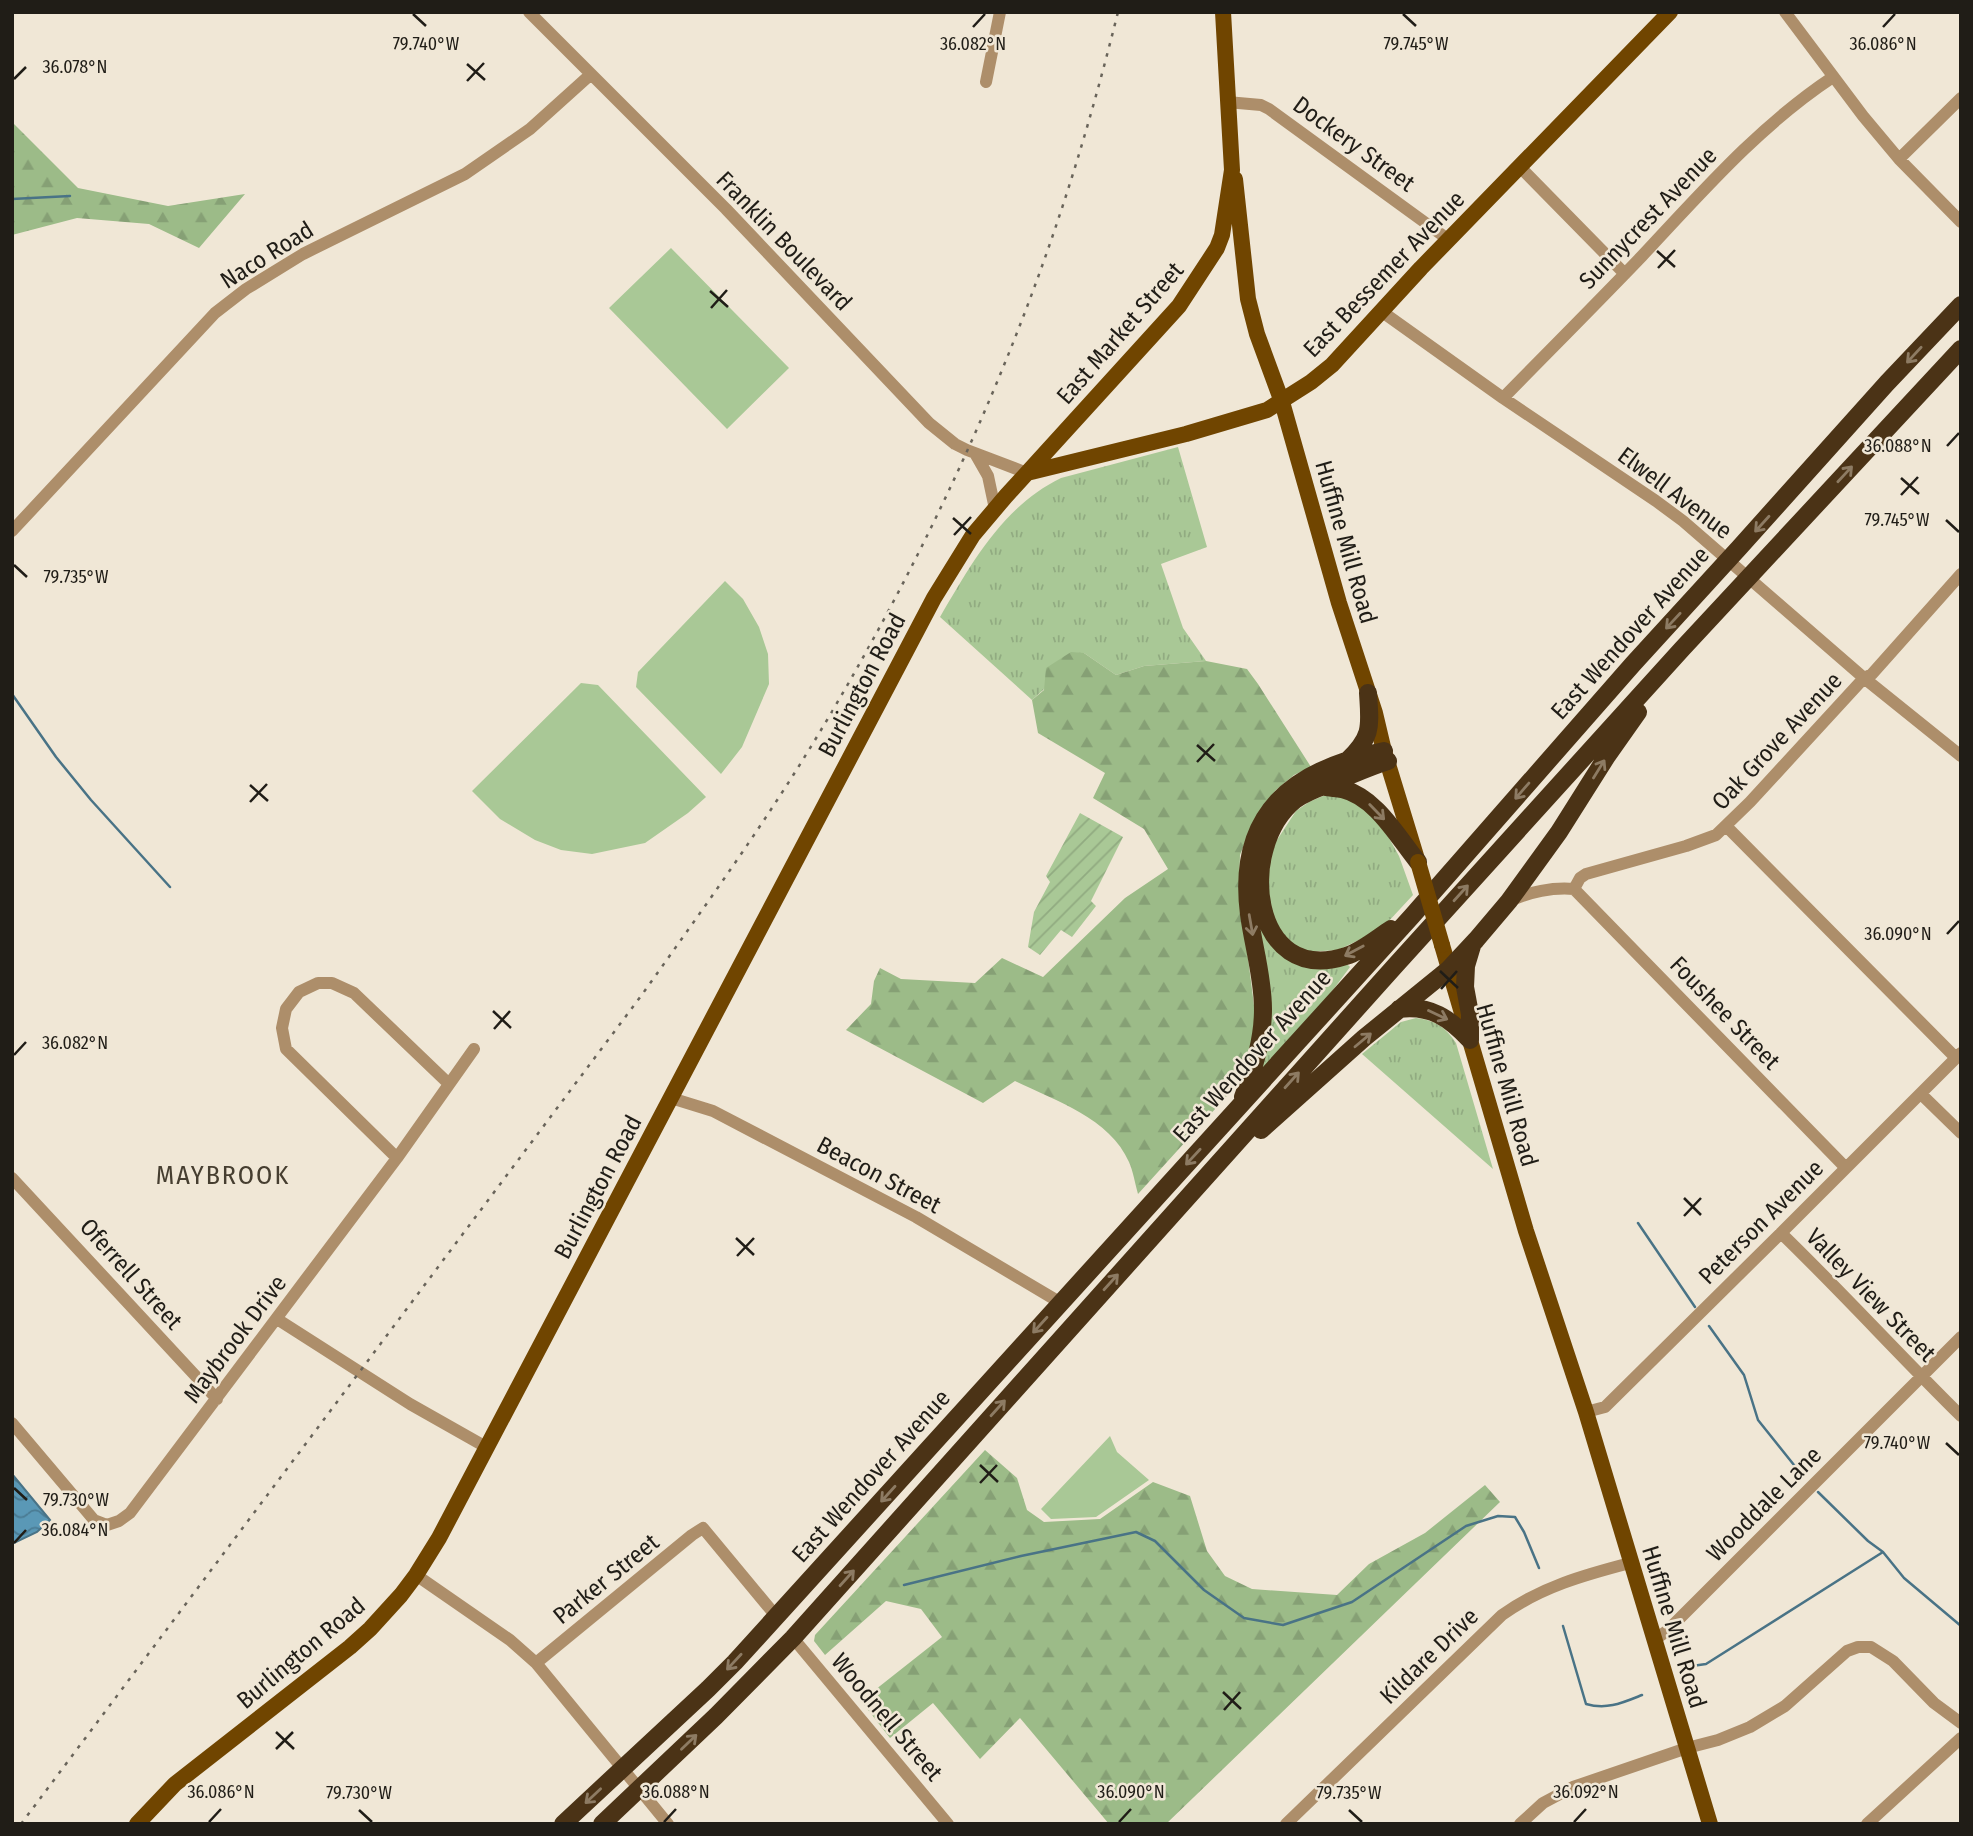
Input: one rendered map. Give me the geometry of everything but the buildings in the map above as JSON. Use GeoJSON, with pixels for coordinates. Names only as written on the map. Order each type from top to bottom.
{"type":"FeatureCollection","features":[{"type":"Feature","properties":{"kind":"highway","name":"East Wendover Avenue"},"geometry":{"type":"LineString","coordinates":[[562,1824],[708,1689],[776,1616],[1412,916],[1633,664],[1961,305]]}},
{"type":"Feature","properties":{"kind":"highway","name":"East Wendover Avenue"},"geometry":{"type":"LineString","coordinates":[[602,1824],[716,1716],[793,1638],[1682,649],[1961,349]]}},
{"type":"Feature","properties":{"kind":"highway"},"geometry":{"type":"LineString","coordinates":[[1197,1186],[1326,1070],[1449,969],[1473,943],[1509,901],[1559,832],[1607,756],[1682,649]]}},
{"type":"Feature","properties":{"kind":"highway"},"geometry":{"type":"LineString","coordinates":[[1348,760],[1360,749],[1368,736],[1368,693]]}},
{"type":"Feature","properties":{"kind":"highway"},"geometry":{"type":"LineString","coordinates":[[1386,756],[1372,766],[1297,799],[1285,810],[1267,840],[1261,862],[1260,900],[1272,933],[1293,954],[1312,961],[1348,956],[1412,916]]}},
{"type":"Feature","properties":{"kind":"highway"},"geometry":{"type":"LineString","coordinates":[[1239,1107],[1262,1036],[1263,1007],[1247,881],[1248,860],[1261,823],[1286,792],[1310,776],[1348,760],[1386,756]]}},
{"type":"Feature","properties":{"kind":"highway"},"geometry":{"type":"LineString","coordinates":[[1321,787],[1342,789],[1362,797],[1378,811],[1418,862]]}},
{"type":"Feature","properties":{"kind":"highway"},"geometry":{"type":"LineString","coordinates":[[1470,1040],[1470,1014],[1465,987],[1466,966],[1473,943]]}},
{"type":"Feature","properties":{"kind":"highway"},"geometry":{"type":"LineString","coordinates":[[1399,1009],[1413,1007],[1439,1014],[1470,1040]]}},
{"type":"Feature","properties":{"kind":"main road","name":"East Market Street"},"geometry":{"type":"LineString","coordinates":[[1006,496],[1179,306],[1219,241],[1232,170],[1223,12]]}},
{"type":"Feature","properties":{"kind":"main road","name":"East Bessemer Avenue"},"geometry":{"type":"LineString","coordinates":[[1027,473],[1186,434],[1267,410],[1282,402],[1332,365],[1670,12]]}},
{"type":"Feature","properties":{"kind":"main road","name":"Huffine Mill Road"},"geometry":{"type":"LineString","coordinates":[[1232,170],[1237,186],[1248,299],[1257,334],[1282,402],[1339,603],[1527,1231],[1586,1412],[1710,1824]]}},
{"type":"Feature","properties":{"kind":"main road"},"geometry":{"type":"LineString","coordinates":[[1219,241],[1231,241],[1243,255]]}},
{"type":"Feature","properties":{"kind":"main road"},"geometry":{"type":"LineString","coordinates":[[1219,241],[1245,278]]}},
{"type":"Feature","properties":{"kind":"main road","name":"Burlington Road"},"geometry":{"type":"LineString","coordinates":[[137,1824],[175,1784],[350,1647],[385,1613],[416,1575],[439,1538],[934,598],[973,535],[1006,496]]}},
{"type":"Feature","properties":{"kind":"street","name":"Franklin Boulevard"},"geometry":{"type":"LineString","coordinates":[[529,12],[726,209],[929,423],[955,444],[1027,473]]}},
{"type":"Feature","properties":{"kind":"street"},"geometry":{"type":"LineString","coordinates":[[986,82],[1000,12]]}},
{"type":"Feature","properties":{"kind":"street"},"geometry":{"type":"LineString","coordinates":[[1785,12],[1899,159],[1961,222]]}},
{"type":"Feature","properties":{"kind":"street","name":"Naco Road"},"geometry":{"type":"LineString","coordinates":[[12,531],[166,364],[225,305],[303,254],[465,174],[530,128],[590,75]]}},
{"type":"Feature","properties":{"kind":"street","name":"Sunnycrest Avenue"},"geometry":{"type":"LineString","coordinates":[[1503,398],[1752,140],[1833,77]]}},
{"type":"Feature","properties":{"kind":"street"},"geometry":{"type":"LineString","coordinates":[[1899,159],[1961,98]]}},
{"type":"Feature","properties":{"kind":"street","name":"Dockery Street"},"geometry":{"type":"LineString","coordinates":[[1227,102],[1261,105],[1269,109],[1449,240]]}},
{"type":"Feature","properties":{"kind":"street"},"geometry":{"type":"LineString","coordinates":[[1520,167],[1625,274]]}},
{"type":"Feature","properties":{"kind":"street","name":"Elwell Avenue"},"geometry":{"type":"LineString","coordinates":[[1381,311],[1503,398],[1656,500],[1864,678],[1961,756]]}},
{"type":"Feature","properties":{"kind":"street"},"geometry":{"type":"LineString","coordinates":[[976,454],[988,476],[995,509]]}},
{"type":"Feature","properties":{"kind":"street","name":"Oak Grove Avenue"},"geometry":{"type":"LineString","coordinates":[[1574,889],[1580,878],[1586,874],[1716,835],[1864,678],[1872,674],[1961,573]]}},
{"type":"Feature","properties":{"kind":"street"},"geometry":{"type":"LineString","coordinates":[[1727,826],[1958,1055]]}},
{"type":"Feature","properties":{"kind":"street"},"geometry":{"type":"LineString","coordinates":[[1509,901],[1522,895],[1562,888],[1574,889]]}},
{"type":"Feature","properties":{"kind":"street","name":"Foushee Street"},"geometry":{"type":"LineString","coordinates":[[1574,889],[1845,1167]]}},
{"type":"Feature","properties":{"kind":"street"},"geometry":{"type":"LineString","coordinates":[[397,1158],[286,1049],[282,1028],[286,1009],[299,992],[318,983],[332,983],[354,993],[449,1084]]}},
{"type":"Feature","properties":{"kind":"street","name":"Maybrook Drive"},"geometry":{"type":"LineString","coordinates":[[12,1423],[94,1520],[107,1525],[130,1513],[397,1158],[474,1049]]}},
{"type":"Feature","properties":{"kind":"street","name":"Peterson Avenue"},"geometry":{"type":"LineString","coordinates":[[1586,1412],[1605,1407],[1958,1055]]}},
{"type":"Feature","properties":{"kind":"street"},"geometry":{"type":"LineString","coordinates":[[1921,1094],[1961,1133]]}},
{"type":"Feature","properties":{"kind":"street","name":"Beacon Street"},"geometry":{"type":"LineString","coordinates":[[671,1098],[713,1111],[916,1217],[1061,1303]]}},
{"type":"Feature","properties":{"kind":"street","name":"Oferrell Street"},"geometry":{"type":"LineString","coordinates":[[12,1178],[217,1399]]}},
{"type":"Feature","properties":{"kind":"street","name":"Valley View Street"},"geometry":{"type":"LineString","coordinates":[[1781,1233],[1961,1416]]}},
{"type":"Feature","properties":{"kind":"street"},"geometry":{"type":"LineString","coordinates":[[277,1319],[410,1404],[486,1447]]}},
{"type":"Feature","properties":{"kind":"street","name":"Wooddale Lane"},"geometry":{"type":"LineString","coordinates":[[1654,1640],[1667,1632],[1961,1336]]}},
{"type":"Feature","properties":{"kind":"street","name":"Parker Street"},"geometry":{"type":"LineString","coordinates":[[536,1663],[703,1528],[776,1616]]}},
{"type":"Feature","properties":{"kind":"street","name":"Kildare Drive"},"geometry":{"type":"LineString","coordinates":[[1286,1824],[1502,1615],[1536,1593],[1558,1584],[1630,1563]]}},
{"type":"Feature","properties":{"kind":"street"},"geometry":{"type":"LineString","coordinates":[[416,1575],[510,1640],[536,1663],[668,1824]]}},
{"type":"Feature","properties":{"kind":"street","name":"Woodnell Street"},"geometry":{"type":"LineString","coordinates":[[793,1638],[948,1824]]}},
{"type":"Feature","properties":{"kind":"street"},"geometry":{"type":"LineString","coordinates":[[1520,1824],[1543,1803],[1573,1787],[1750,1727],[1785,1706],[1847,1651],[1858,1647],[1871,1647],[1893,1661],[1934,1703],[1961,1723]]}},
{"type":"Feature","properties":{"kind":"street"},"geometry":{"type":"LineString","coordinates":[[1867,1824],[1961,1738]]}},
{"type":"Feature","properties":{"kind":"green space"},"geometry":{"type":"Polygon","coordinates":[[[12,122],[78,188],[168,206],[245,194],[199,248],[149,224],[77,218],[12,235],[12,122]]]}},
{"type":"Feature","properties":{"kind":"green space"},"geometry":{"type":"Polygon","coordinates":[[[671,248],[789,368],[727,429],[609,308],[671,248]]]}},
{"type":"Feature","properties":{"kind":"green space"},"geometry":{"type":"Polygon","coordinates":[[[1178,447],[1207,547],[1161,564],[1183,628],[1206,661],[1144,666],[1116,675],[1084,653],[1032,700],[940,617],[990,538],[1005,520],[1040,490],[1061,478],[1178,447]]]}},
{"type":"Feature","properties":{"kind":"green space"},"geometry":{"type":"Polygon","coordinates":[[[725,581],[743,599],[759,627],[768,654],[769,684],[742,747],[721,774],[636,687],[638,672],[725,581]]]}},
{"type":"Feature","properties":{"kind":"green space"},"geometry":{"type":"Polygon","coordinates":[[[1071,652],[1084,653],[1116,675],[1144,666],[1206,661],[1247,669],[1311,767],[1294,775],[1276,790],[1261,809],[1240,855],[1239,887],[1256,1021],[1243,1072],[1226,1097],[1138,1194],[1130,1166],[1120,1147],[1109,1133],[1080,1112],[1015,1081],[983,1103],[846,1030],[871,1004],[874,981],[880,968],[901,979],[975,983],[1002,958],[1043,977],[1125,898],[1168,869],[1144,829],[1093,798],[1105,773],[1038,733],[1032,700],[1044,690],[1046,668],[1071,652]]]}},
{"type":"Feature","properties":{"kind":"green space"},"geometry":{"type":"Polygon","coordinates":[[[581,683],[598,685],[706,797],[645,843],[592,854],[561,850],[535,840],[500,819],[472,791],[581,683]]]}},
{"type":"Feature","properties":{"kind":"green space"},"geometry":{"type":"Polygon","coordinates":[[[1335,795],[1360,803],[1385,831],[1399,856],[1413,895],[1387,923],[1361,939],[1338,950],[1307,952],[1285,940],[1270,912],[1267,893],[1270,859],[1275,843],[1296,811],[1323,796],[1335,795]]]}},
{"type":"Feature","properties":{"kind":"green space"},"geometry":{"type":"Polygon","coordinates":[[[1080,813],[1123,837],[1091,901],[1096,906],[1072,937],[1061,930],[1040,955],[1028,947],[1034,912],[1050,882],[1046,876],[1080,813]]]}},
{"type":"Feature","properties":{"kind":"green space"},"geometry":{"type":"Polygon","coordinates":[[[1257,920],[1260,920],[1274,946],[1292,962],[1316,968],[1346,963],[1350,967],[1324,1002],[1263,1069],[1259,1066],[1257,920]]]}},
{"type":"Feature","properties":{"kind":"green space"},"geometry":{"type":"Polygon","coordinates":[[[1416,1018],[1439,1025],[1456,1043],[1493,1169],[1362,1054],[1401,1022],[1416,1018]]]}},
{"type":"Feature","properties":{"kind":"green space"},"geometry":{"type":"Polygon","coordinates":[[[1110,1436],[1117,1452],[1149,1480],[1096,1517],[1051,1519],[1041,1509],[1110,1436]]]}},
{"type":"Feature","properties":{"kind":"green space"},"geometry":{"type":"Polygon","coordinates":[[[985,1450],[1017,1478],[1027,1510],[1044,1522],[1100,1519],[1153,1482],[1190,1496],[1207,1551],[1225,1576],[1252,1589],[1337,1595],[1369,1564],[1425,1533],[1485,1485],[1500,1502],[1166,1824],[1109,1824],[1020,1718],[980,1759],[933,1703],[890,1738],[861,1701],[942,1637],[921,1609],[886,1601],[825,1655],[814,1641],[815,1635],[985,1450]]]}},
{"type":"Feature","properties":{"kind":"water"},"geometry":{"type":"Polygon","coordinates":[[[12,1474],[50,1520],[37,1532],[12,1544],[12,1474]]]}},
{"type":"Feature","properties":{"kind":"waterway"},"geometry":{"type":"LineString","coordinates":[[12,199],[70,196]]}},
{"type":"Feature","properties":{"kind":"waterway"},"geometry":{"type":"LineString","coordinates":[[12,694],[56,757],[91,800],[170,887]]}},
{"type":"Feature","properties":{"kind":"waterway"},"geometry":{"type":"LineString","coordinates":[[1638,1223],[1695,1307]]}},
{"type":"Feature","properties":{"kind":"waterway"},"geometry":{"type":"LineString","coordinates":[[1709,1326],[1744,1375],[1758,1420],[1802,1475]]}},
{"type":"Feature","properties":{"kind":"waterway"},"geometry":{"type":"LineString","coordinates":[[1818,1492],[1883,1552],[1904,1578],[1961,1626]]}},
{"type":"Feature","properties":{"kind":"waterway"},"geometry":{"type":"LineString","coordinates":[[904,1585],[1021,1556],[1136,1532],[1155,1541],[1204,1590],[1244,1618],[1283,1625],[1352,1602],[1466,1526],[1498,1516],[1515,1517],[1539,1568]]}},
{"type":"Feature","properties":{"kind":"waterway"},"geometry":{"type":"LineString","coordinates":[[1692,1666],[1706,1664],[1883,1552]]}},
{"type":"Feature","properties":{"kind":"waterway"},"geometry":{"type":"LineString","coordinates":[[1563,1626],[1586,1704],[1608,1706],[1642,1695]]}},
{"type":"Feature","properties":{"kind":"railway"},"geometry":{"type":"LineString","coordinates":[[21,1824],[641,996],[756,832],[821,730],[891,607],[984,413],[1037,281],[1068,189],[1118,12]]}},
{"type":"Feature","properties":{"kind":"district","name":"MAYBROOK"},"geometry":{"type":"Point","coordinates":[223,1175]}}]}
